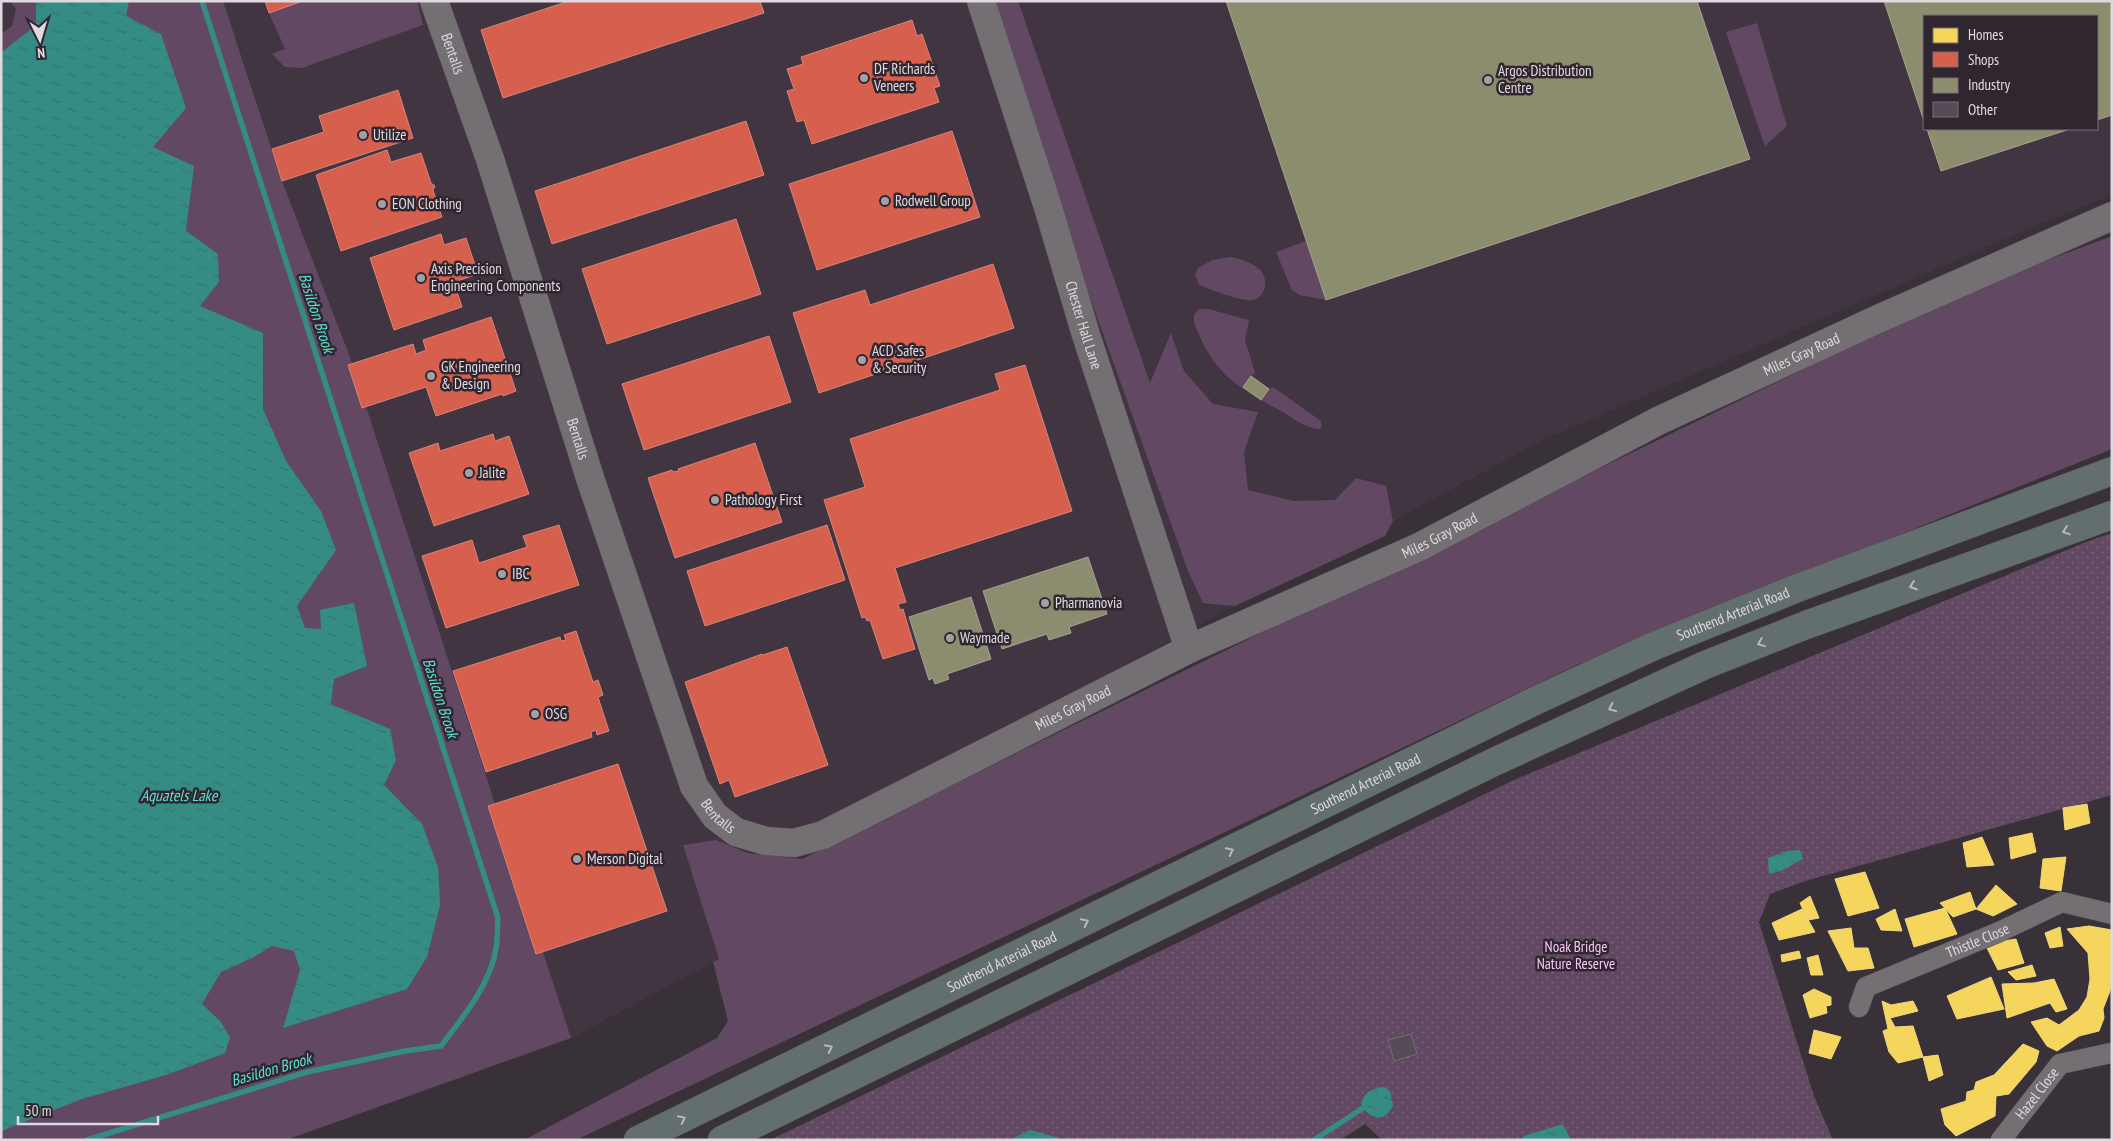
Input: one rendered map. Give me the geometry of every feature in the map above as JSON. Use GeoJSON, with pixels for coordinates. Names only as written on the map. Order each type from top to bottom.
{"type":"FeatureCollection","features":[{"type":"Feature","properties":{"kind":"highway","name":"Southend Arterial Road"},"geometry":{"type":"LineString","coordinates":[[638,1140],[1539,698],[1654,646],[1795,589],[2112,471]]}},
{"type":"Feature","properties":{"kind":"highway"},"geometry":{"type":"LineString","coordinates":[[722,1140],[1496,761],[1705,665],[1806,625],[2112,515]]}},
{"type":"Feature","properties":{"kind":"street","name":"Bentalls"},"geometry":{"type":"LineString","coordinates":[[434,1],[490,159],[591,481],[694,786],[715,816],[736,832],[766,841]]}},
{"type":"Feature","properties":{"kind":"street","name":"Chester Hall Lane"},"geometry":{"type":"LineString","coordinates":[[981,1],[1017,106],[1086,334],[1189,649]]}},
{"type":"Feature","properties":{"kind":"street","name":"Miles Gray Road"},"geometry":{"type":"LineString","coordinates":[[766,841],[794,843],[823,835],[1189,649],[1419,547],[1658,421],[1878,319],[2112,216]]}},
{"type":"Feature","properties":{"kind":"street","name":"Thistle Close"},"geometry":{"type":"LineString","coordinates":[[1859,1007],[1866,987],[1999,932],[2062,902],[2112,914]]}},
{"type":"Feature","properties":{"kind":"street","name":"Hazel Close"},"geometry":{"type":"LineString","coordinates":[[2001,1140],[2060,1064],[2111,1053]]}},
{"type":"Feature","properties":{"kind":"shaded area"},"geometry":{"type":"Polygon","coordinates":[[[1,1],[13,1],[16,9],[12,26],[1,34],[1,1]]]}},
{"type":"Feature","properties":{"kind":"shaded area"},"geometry":{"type":"Polygon","coordinates":[[[223,1],[2112,1],[2112,195],[2037,225],[1543,440],[821,828],[766,841],[748,853],[716,840],[683,845],[719,959],[571,1038],[350,357],[282,181],[223,1]]]}},
{"type":"Feature","properties":{"kind":"green space","name":"Aquatels Lake"},"geometry":{"type":"Polygon","coordinates":[[[10,1],[223,1],[282,181],[350,357],[571,1038],[286,1140],[1,1140],[1,34],[12,26],[16,9],[10,1]]]}},
{"type":"Feature","properties":{"kind":"green space"},"geometry":{"type":"Polygon","coordinates":[[[303,1],[417,1],[423,25],[302,68],[285,67],[272,54],[285,49],[269,13],[303,1]]]}},
{"type":"Feature","properties":{"kind":"green space"},"geometry":{"type":"Polygon","coordinates":[[[995,1],[1018,1],[1150,383],[1171,333],[1184,371],[1213,404],[1258,412],[1244,452],[1248,490],[1294,501],[1335,500],[1356,478],[1386,486],[1393,521],[1385,536],[1235,606],[1203,603],[1188,571],[1087,289],[995,1]]]}},
{"type":"Feature","properties":{"kind":"green space"},"geometry":{"type":"Polygon","coordinates":[[[1757,23],[1787,126],[1765,146],[1726,32],[1757,23]]]}},
{"type":"Feature","properties":{"kind":"green space"},"geometry":{"type":"Polygon","coordinates":[[[2112,236],[2112,449],[1579,664],[576,1140],[524,1140],[717,1038],[728,1021],[713,962],[719,959],[683,845],[716,840],[748,853],[802,859],[1330,599],[1965,291],[2112,236]]]}},
{"type":"Feature","properties":{"kind":"green space"},"geometry":{"type":"Polygon","coordinates":[[[1306,241],[1326,300],[1300,295],[1292,290],[1276,252],[1306,241]]]}},
{"type":"Feature","properties":{"kind":"green space"},"geometry":{"type":"Polygon","coordinates":[[[1230,257],[1249,263],[1262,273],[1265,286],[1261,295],[1257,298],[1252,300],[1241,299],[1199,285],[1195,275],[1198,268],[1212,260],[1230,257]]]}},
{"type":"Feature","properties":{"kind":"green space"},"geometry":{"type":"Polygon","coordinates":[[[1200,309],[1208,309],[1249,320],[1245,340],[1255,373],[1251,376],[1268,389],[1273,387],[1321,421],[1322,426],[1319,429],[1315,429],[1301,423],[1259,399],[1226,375],[1208,353],[1196,327],[1194,314],[1200,309]]]}},
{"type":"Feature","properties":{"kind":"green space","name":"Noak Bridge Nature Reserve"},"geometry":{"type":"Polygon","coordinates":[[[2112,533],[2112,795],[1805,881],[1770,894],[1759,922],[1814,1096],[1833,1140],[1382,1140],[1365,1124],[1340,1140],[770,1140],[1514,780],[2086,542],[2112,533]]]}},
{"type":"Feature","properties":{"kind":"water","name":"Aquatels Lake"},"geometry":{"type":"Polygon","coordinates":[[[36,1],[129,1],[126,16],[161,34],[186,108],[153,147],[194,166],[186,231],[218,254],[219,282],[200,306],[263,333],[263,409],[286,461],[321,511],[336,550],[297,606],[305,628],[321,629],[320,610],[354,603],[367,666],[334,679],[331,704],[390,729],[396,760],[384,785],[422,824],[438,867],[440,905],[427,957],[407,989],[283,1028],[300,970],[294,951],[272,946],[252,958],[221,972],[202,1004],[220,1021],[230,1037],[225,1053],[166,1075],[82,1099],[6,1129],[1,1133],[1,53],[36,25],[36,1]]]}},
{"type":"Feature","properties":{"kind":"water"},"geometry":{"type":"Polygon","coordinates":[[[1800,850],[1803,859],[1781,871],[1769,874],[1768,858],[1788,851],[1800,850]]]}},
{"type":"Feature","properties":{"kind":"water"},"geometry":{"type":"Polygon","coordinates":[[[1384,1087],[1390,1091],[1393,1106],[1386,1116],[1374,1117],[1365,1110],[1361,1103],[1370,1091],[1384,1087]]]}},
{"type":"Feature","properties":{"kind":"water"},"geometry":{"type":"Polygon","coordinates":[[[1563,1124],[1571,1140],[1521,1140],[1524,1136],[1563,1124]]]}},
{"type":"Feature","properties":{"kind":"water"},"geometry":{"type":"Polygon","coordinates":[[[1030,1130],[1059,1138],[1060,1140],[1010,1140],[1030,1130]]]}},
{"type":"Feature","properties":{"kind":"building: Homes"},"geometry":{"type":"Polygon","coordinates":[[[2087,804],[2090,823],[2065,830],[2063,808],[2087,804]]]}},
{"type":"Feature","properties":{"kind":"building: Homes"},"geometry":{"type":"Polygon","coordinates":[[[2032,833],[2036,852],[2011,859],[2009,838],[2032,833]]]}},
{"type":"Feature","properties":{"kind":"building: Homes"},"geometry":{"type":"Polygon","coordinates":[[[1982,837],[1994,865],[1967,867],[1963,843],[1982,837]]]}},
{"type":"Feature","properties":{"kind":"building: Homes"},"geometry":{"type":"Polygon","coordinates":[[[2066,857],[2061,891],[2040,888],[2043,859],[2066,857]]]}},
{"type":"Feature","properties":{"kind":"building: Homes"},"geometry":{"type":"Polygon","coordinates":[[[1865,872],[1879,908],[1848,916],[1835,879],[1865,872]]]}},
{"type":"Feature","properties":{"kind":"building: Homes"},"geometry":{"type":"Polygon","coordinates":[[[1996,885],[2017,904],[1993,916],[1976,909],[1996,885]]]}},
{"type":"Feature","properties":{"kind":"building: Homes"},"geometry":{"type":"Polygon","coordinates":[[[1970,892],[1976,909],[1953,917],[1940,903],[1970,892]]]}},
{"type":"Feature","properties":{"kind":"building: Homes"},"geometry":{"type":"Polygon","coordinates":[[[1810,896],[1819,918],[1808,920],[1800,903],[1810,896]]]}},
{"type":"Feature","properties":{"kind":"building: Homes"},"geometry":{"type":"Polygon","coordinates":[[[1945,908],[1957,934],[1914,947],[1905,919],[1945,908]]]}},
{"type":"Feature","properties":{"kind":"building: Homes"},"geometry":{"type":"Polygon","coordinates":[[[1802,909],[1815,932],[1779,940],[1772,923],[1802,909]]]}},
{"type":"Feature","properties":{"kind":"building: Homes"},"geometry":{"type":"Polygon","coordinates":[[[1895,909],[1902,931],[1881,930],[1876,919],[1895,909]]]}},
{"type":"Feature","properties":{"kind":"building: Homes"},"geometry":{"type":"Polygon","coordinates":[[[2089,926],[2112,930],[2112,975],[2110,991],[2103,1009],[2104,1018],[2099,1031],[2079,1036],[2057,1051],[2047,1046],[2031,1022],[2047,1018],[2059,1025],[2079,1010],[2087,997],[2090,979],[2088,953],[2067,929],[2089,926]]]}},
{"type":"Feature","properties":{"kind":"building: Homes"},"geometry":{"type":"Polygon","coordinates":[[[2060,927],[2063,946],[2050,948],[2045,933],[2060,927]]]}},
{"type":"Feature","properties":{"kind":"building: Homes"},"geometry":{"type":"Polygon","coordinates":[[[1851,928],[1854,948],[1868,948],[1874,968],[1848,971],[1828,931],[1851,928]]]}},
{"type":"Feature","properties":{"kind":"building: Homes"},"geometry":{"type":"Polygon","coordinates":[[[2016,939],[2024,963],[1998,970],[1985,944],[2016,939]]]}},
{"type":"Feature","properties":{"kind":"building: Homes"},"geometry":{"type":"Polygon","coordinates":[[[1799,951],[1801,958],[1782,962],[1781,955],[1799,951]]]}},
{"type":"Feature","properties":{"kind":"building: Homes"},"geometry":{"type":"Polygon","coordinates":[[[1818,955],[1823,975],[1811,975],[1807,958],[1818,955]]]}},
{"type":"Feature","properties":{"kind":"building: Homes"},"geometry":{"type":"Polygon","coordinates":[[[2032,965],[2036,976],[2016,980],[2008,972],[2032,965]]]}},
{"type":"Feature","properties":{"kind":"building: Homes"},"geometry":{"type":"Polygon","coordinates":[[[1991,977],[2004,1009],[1957,1019],[1947,996],[1991,977]]]}},
{"type":"Feature","properties":{"kind":"building: Homes"},"geometry":{"type":"Polygon","coordinates":[[[2054,979],[2067,1009],[2056,1012],[2050,1003],[2007,1018],[2002,984],[2034,983],[2054,979]]]}},
{"type":"Feature","properties":{"kind":"building: Homes"},"geometry":{"type":"Polygon","coordinates":[[[1814,989],[1831,997],[1831,1005],[1826,1006],[1827,1013],[1810,1018],[1803,995],[1814,989]]]}},
{"type":"Feature","properties":{"kind":"building: Homes"},"geometry":{"type":"Polygon","coordinates":[[[1882,1001],[1891,1005],[1913,1001],[1918,1011],[1890,1018],[1895,1027],[1913,1026],[1923,1057],[1898,1063],[1889,1052],[1883,1031],[1888,1029],[1882,1001]]]}},
{"type":"Feature","properties":{"kind":"building: Homes"},"geometry":{"type":"Polygon","coordinates":[[[1814,1030],[1841,1037],[1831,1059],[1809,1053],[1814,1030]]]}},
{"type":"Feature","properties":{"kind":"building: Homes"},"geometry":{"type":"Polygon","coordinates":[[[2023,1044],[2039,1051],[2036,1062],[2009,1094],[1996,1096],[1995,1116],[1956,1136],[1945,1125],[1941,1109],[1966,1101],[1967,1092],[1974,1090],[1976,1082],[1994,1075],[2023,1044]]]}},
{"type":"Feature","properties":{"kind":"building: Homes"},"geometry":{"type":"Polygon","coordinates":[[[1938,1055],[1943,1075],[1929,1081],[1923,1057],[1938,1055]]]}},
{"type":"Feature","properties":{"kind":"building: Shops"},"geometry":{"type":"Polygon","coordinates":[[[265,1],[303,1],[269,13],[265,1]]]}},
{"type":"Feature","properties":{"kind":"building: Shops"},"geometry":{"type":"Polygon","coordinates":[[[569,1],[760,1],[764,13],[503,98],[481,30],[569,1]]]}},
{"type":"Feature","properties":{"kind":"building: Shops","name":"DF Richards Veneers"},"geometry":{"type":"Polygon","coordinates":[[[912,20],[917,36],[922,34],[940,86],[934,88],[939,102],[812,144],[804,120],[797,122],[787,91],[794,89],[787,69],[803,64],[801,57],[912,20]]]}},
{"type":"Feature","properties":{"kind":"building: Shops","name":"Utilize"},"geometry":{"type":"Polygon","coordinates":[[[398,90],[413,138],[282,181],[272,149],[324,132],[319,116],[398,90]]]}},
{"type":"Feature","properties":{"kind":"building: Shops"},"geometry":{"type":"Polygon","coordinates":[[[746,121],[764,175],[552,244],[535,191],[746,121]]]}},
{"type":"Feature","properties":{"kind":"building: Shops","name":"Rodwell Group"},"geometry":{"type":"Polygon","coordinates":[[[952,131],[980,217],[817,270],[789,184],[952,131]]]}},
{"type":"Feature","properties":{"kind":"building: Shops","name":"EON Clothing"},"geometry":{"type":"Polygon","coordinates":[[[387,150],[391,162],[421,153],[431,183],[435,186],[433,190],[442,217],[341,251],[316,175],[387,150]]]}},
{"type":"Feature","properties":{"kind":"building: Shops"},"geometry":{"type":"Polygon","coordinates":[[[736,219],[761,294],[607,344],[582,269],[736,219]]]}},
{"type":"Feature","properties":{"kind":"building: Shops","name":"Axis Precision Engineering Components"},"geometry":{"type":"Polygon","coordinates":[[[441,234],[444,245],[466,238],[478,274],[454,282],[462,307],[394,330],[370,258],[441,234]]]}},
{"type":"Feature","properties":{"kind":"building: Shops","name":"ACD Safes & Security"},"geometry":{"type":"Polygon","coordinates":[[[993,264],[1014,328],[819,393],[793,313],[865,290],[870,305],[993,264]]]}},
{"type":"Feature","properties":{"kind":"building: Shops","name":"GK Engineering & Design"},"geometry":{"type":"Polygon","coordinates":[[[491,317],[516,391],[436,416],[426,387],[362,408],[348,365],[413,344],[416,354],[426,350],[423,340],[491,317]]]}},
{"type":"Feature","properties":{"kind":"building: Shops"},"geometry":{"type":"Polygon","coordinates":[[[769,336],[791,402],[644,450],[622,384],[769,336]]]}},
{"type":"Feature","properties":{"kind":"building: Shops"},"geometry":{"type":"Polygon","coordinates":[[[1025,365],[1072,511],[895,568],[906,602],[898,604],[900,610],[903,609],[915,649],[883,659],[870,620],[867,621],[865,617],[862,618],[824,500],[865,487],[850,439],[1000,390],[995,374],[1025,365]]]}},
{"type":"Feature","properties":{"kind":"building: Shops","name":"Jalite"},"geometry":{"type":"Polygon","coordinates":[[[493,434],[495,441],[509,436],[529,494],[434,526],[409,453],[438,443],[440,451],[493,434]]]}},
{"type":"Feature","properties":{"kind":"building: Shops","name":"Pathology First"},"geometry":{"type":"Polygon","coordinates":[[[755,443],[782,522],[675,558],[648,478],[672,470],[673,472],[679,471],[678,469],[755,443]]]}},
{"type":"Feature","properties":{"kind":"building: Shops","name":"IBC"},"geometry":{"type":"Polygon","coordinates":[[[559,525],[579,585],[446,628],[422,556],[472,540],[479,563],[527,547],[523,536],[559,525]]]}},
{"type":"Feature","properties":{"kind":"building: Shops"},"geometry":{"type":"Polygon","coordinates":[[[827,525],[845,580],[705,626],[687,571],[827,525]]]}},
{"type":"Feature","properties":{"kind":"building: Shops","name":"OSG"},"geometry":{"type":"Polygon","coordinates":[[[576,631],[593,682],[598,680],[603,695],[598,697],[609,731],[597,735],[596,730],[591,732],[592,737],[486,772],[453,671],[560,637],[561,641],[566,640],[564,635],[576,631]]]}},
{"type":"Feature","properties":{"kind":"building: Shops"},"geometry":{"type":"Polygon","coordinates":[[[787,647],[828,765],[735,797],[729,780],[720,784],[685,682],[787,647]]]}},
{"type":"Feature","properties":{"kind":"building: Shops","name":"Merson Digital"},"geometry":{"type":"Polygon","coordinates":[[[618,764],[667,911],[536,954],[488,806],[618,764]]]}},
{"type":"Feature","properties":{"kind":"building: Industry","name":"Argos Distribution Centre"},"geometry":{"type":"Polygon","coordinates":[[[1226,1],[1697,1],[1750,159],[1326,300],[1226,1]]]}},
{"type":"Feature","properties":{"kind":"building: Industry"},"geometry":{"type":"Polygon","coordinates":[[[1884,1],[2112,1],[2112,115],[2098,120],[2098,15],[1923,15],[1923,118],[1884,1]]]}},
{"type":"Feature","properties":{"kind":"building: Industry"},"geometry":{"type":"Polygon","coordinates":[[[1927,130],[2067,130],[1941,171],[1927,130]]]}},
{"type":"Feature","properties":{"kind":"building: Industry"},"geometry":{"type":"Polygon","coordinates":[[[1251,376],[1269,389],[1261,400],[1243,387],[1251,376]]]}},
{"type":"Feature","properties":{"kind":"building: Industry","name":"Pharmanovia"},"geometry":{"type":"Polygon","coordinates":[[[1088,557],[1107,614],[1069,627],[1071,633],[1049,640],[1047,634],[1002,649],[983,591],[1088,557]]]}},
{"type":"Feature","properties":{"kind":"building: Industry","name":"Waymade"},"geometry":{"type":"Polygon","coordinates":[[[971,597],[991,659],[947,674],[949,679],[935,684],[933,678],[929,680],[909,617],[971,597]]]}},
{"type":"Feature","properties":{"kind":"building: Other"},"geometry":{"type":"Polygon","coordinates":[[[1411,1034],[1417,1054],[1394,1061],[1388,1040],[1411,1034]]]}},
{"type":"Feature","properties":{"kind":"waterway","name":"Basildon Brook"},"geometry":{"type":"LineString","coordinates":[[87,1140],[307,1072],[405,1051],[441,1046],[482,988],[493,962],[497,941],[498,918],[202,1]]}},
{"type":"Feature","properties":{"kind":"waterway"},"geometry":{"type":"LineString","coordinates":[[1314,1140],[1363,1108]]}},
{"type":"Feature","properties":{"kind":"place","name":"DF Richards Veneers"},"geometry":{"type":"Point","coordinates":[864,78]}},
{"type":"Feature","properties":{"kind":"place","name":"Argos Distribution Centre"},"geometry":{"type":"Point","coordinates":[1488,80]}},
{"type":"Feature","properties":{"kind":"place","name":"Utilize"},"geometry":{"type":"Point","coordinates":[363,135]}},
{"type":"Feature","properties":{"kind":"place","name":"Rodwell Group"},"geometry":{"type":"Point","coordinates":[885,201]}},
{"type":"Feature","properties":{"kind":"place","name":"EON Clothing"},"geometry":{"type":"Point","coordinates":[382,204]}},
{"type":"Feature","properties":{"kind":"place","name":"Axis Precision Engineering Components"},"geometry":{"type":"Point","coordinates":[421,278]}},
{"type":"Feature","properties":{"kind":"place","name":"ACD Safes & Security"},"geometry":{"type":"Point","coordinates":[862,360]}},
{"type":"Feature","properties":{"kind":"place","name":"GK Engineering & Design"},"geometry":{"type":"Point","coordinates":[431,376]}},
{"type":"Feature","properties":{"kind":"place","name":"Jalite"},"geometry":{"type":"Point","coordinates":[469,473]}},
{"type":"Feature","properties":{"kind":"place","name":"Pathology First"},"geometry":{"type":"Point","coordinates":[715,500]}},
{"type":"Feature","properties":{"kind":"place","name":"IBC"},"geometry":{"type":"Point","coordinates":[502,574]}},
{"type":"Feature","properties":{"kind":"place","name":"Pharmanovia"},"geometry":{"type":"Point","coordinates":[1045,603]}},
{"type":"Feature","properties":{"kind":"place","name":"Waymade"},"geometry":{"type":"Point","coordinates":[950,638]}},
{"type":"Feature","properties":{"kind":"place","name":"OSG"},"geometry":{"type":"Point","coordinates":[535,714]}},
{"type":"Feature","properties":{"kind":"place","name":"Merson Digital"},"geometry":{"type":"Point","coordinates":[577,859]}}]}
